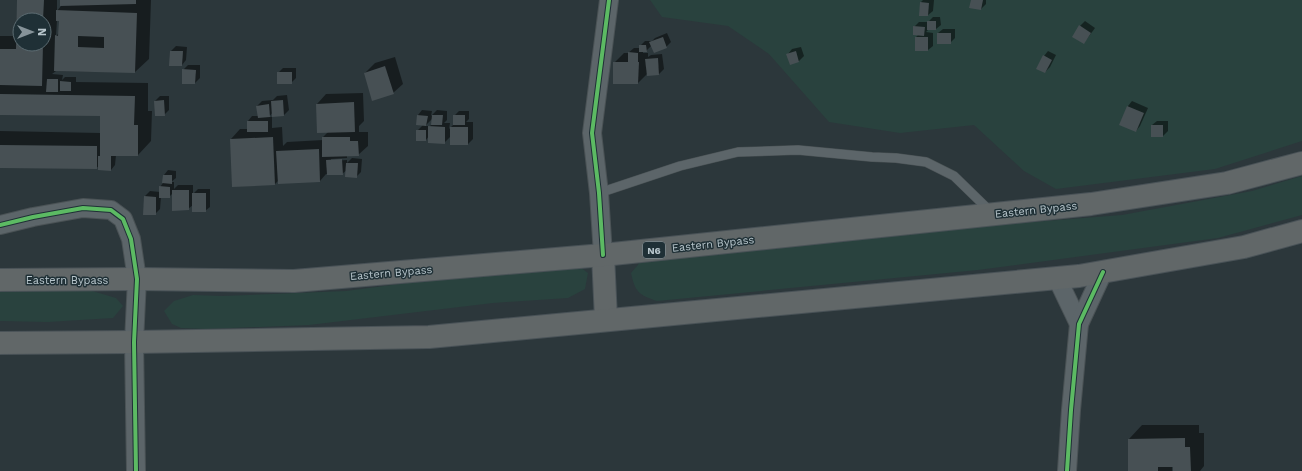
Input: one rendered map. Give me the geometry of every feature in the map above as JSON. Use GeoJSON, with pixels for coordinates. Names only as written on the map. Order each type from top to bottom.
{"type":"FeatureCollection","features":[{"type":"Feature","properties":{"kind":"highway","name":"Eastern Bypass"},"geometry":{"type":"LineString","coordinates":[[0,280],[137,279],[294,281],[603,255],[1091,204],[1227,183],[1302,163]]}},
{"type":"Feature","properties":{"kind":"highway"},"geometry":{"type":"LineString","coordinates":[[0,343],[429,337],[606,319],[1057,278],[1103,272],[1244,247],[1302,231]]}},
{"type":"Feature","properties":{"kind":"highway"},"geometry":{"type":"LineString","coordinates":[[603,255],[606,319]]}},
{"type":"Feature","properties":{"kind":"street"},"geometry":{"type":"LineString","coordinates":[[603,255],[599,193],[592,133],[609,0]]}},
{"type":"Feature","properties":{"kind":"street"},"geometry":{"type":"LineString","coordinates":[[0,225],[33,217],[83,208],[111,210],[122,219],[131,239],[137,279],[134,342],[136,471]]}},
{"type":"Feature","properties":{"kind":"street"},"geometry":{"type":"LineString","coordinates":[[1067,471],[1079,324],[1103,272]]}},
{"type":"Feature","properties":{"kind":"street"},"geometry":{"type":"LineString","coordinates":[[1057,278],[1079,324]]}},
{"type":"Feature","properties":{"kind":"lane"},"geometry":{"type":"LineString","coordinates":[[599,193],[680,166],[738,152],[798,150],[926,162],[954,176],[994,215]]}},
{"type":"Feature","properties":{"kind":"green space"},"geometry":{"type":"Polygon","coordinates":[[[650,0],[1302,0],[1302,141],[1215,169],[1056,189],[1024,171],[974,125],[900,133],[829,122],[769,54],[728,26],[662,17],[650,0]]]}},
{"type":"Feature","properties":{"kind":"green space"},"geometry":{"type":"Polygon","coordinates":[[[1302,176],[1302,215],[1218,238],[978,270],[657,301],[642,295],[636,289],[631,273],[643,259],[932,230],[1122,215],[1252,191],[1302,176]]]}},
{"type":"Feature","properties":{"kind":"green space"},"geometry":{"type":"Polygon","coordinates":[[[576,264],[588,273],[585,289],[568,298],[493,303],[309,325],[206,329],[181,328],[172,324],[164,311],[174,301],[193,295],[222,296],[346,291],[530,267],[576,264]]]}},
{"type":"Feature","properties":{"kind":"green space"},"geometry":{"type":"Polygon","coordinates":[[[89,290],[116,298],[123,306],[113,318],[48,322],[0,321],[0,291],[89,290]]]}},
{"type":"Feature","properties":{"kind":"building"},"geometry":{"type":"Polygon","coordinates":[[[17,0],[44,0],[43,12],[17,12],[17,0]]]}},
{"type":"Feature","properties":{"kind":"building"},"geometry":{"type":"Polygon","coordinates":[[[60,0],[136,0],[136,4],[60,6],[60,0]]]}},
{"type":"Feature","properties":{"kind":"building"},"geometry":{"type":"Polygon","coordinates":[[[971,0],[983,0],[981,10],[969,8],[971,0]]]}},
{"type":"Feature","properties":{"kind":"building"},"geometry":{"type":"Polygon","coordinates":[[[920,2],[929,3],[928,16],[919,16],[920,2]]]}},
{"type":"Feature","properties":{"kind":"building"},"geometry":{"type":"Polygon","coordinates":[[[56,10],[137,13],[135,73],[54,71],[55,35],[58,36],[59,21],[56,21],[56,10]],[[78,36],[78,47],[104,48],[104,37],[78,36]]]}},
{"type":"Feature","properties":{"kind":"building"},"geometry":{"type":"Polygon","coordinates":[[[927,21],[936,21],[936,30],[927,30],[927,21]]]}},
{"type":"Feature","properties":{"kind":"building"},"geometry":{"type":"Polygon","coordinates":[[[1079,25],[1091,33],[1084,44],[1072,37],[1079,25]]]}},
{"type":"Feature","properties":{"kind":"building"},"geometry":{"type":"Polygon","coordinates":[[[913,26],[925,27],[924,36],[913,35],[913,26]]]}},
{"type":"Feature","properties":{"kind":"building"},"geometry":{"type":"Polygon","coordinates":[[[937,33],[951,33],[951,44],[937,44],[937,33]]]}},
{"type":"Feature","properties":{"kind":"building"},"geometry":{"type":"Polygon","coordinates":[[[663,37],[667,48],[654,53],[649,42],[663,37]]]}},
{"type":"Feature","properties":{"kind":"building"},"geometry":{"type":"Polygon","coordinates":[[[915,37],[928,37],[928,51],[915,51],[915,37]]]}},
{"type":"Feature","properties":{"kind":"building"},"geometry":{"type":"Polygon","coordinates":[[[639,45],[646,45],[647,52],[639,52],[639,45]]]}},
{"type":"Feature","properties":{"kind":"building"},"geometry":{"type":"Polygon","coordinates":[[[0,49],[12,49],[12,52],[43,52],[42,86],[0,85],[0,49]]]}},
{"type":"Feature","properties":{"kind":"building"},"geometry":{"type":"Polygon","coordinates":[[[170,51],[183,51],[182,66],[169,66],[170,51]]]}},
{"type":"Feature","properties":{"kind":"building"},"geometry":{"type":"Polygon","coordinates":[[[796,51],[799,62],[790,65],[786,54],[796,51]]]}},
{"type":"Feature","properties":{"kind":"building"},"geometry":{"type":"Polygon","coordinates":[[[628,52],[638,53],[638,62],[628,62],[628,52]]]}},
{"type":"Feature","properties":{"kind":"building"},"geometry":{"type":"Polygon","coordinates":[[[1043,55],[1052,60],[1045,73],[1036,69],[1043,55]]]}},
{"type":"Feature","properties":{"kind":"building"},"geometry":{"type":"Polygon","coordinates":[[[658,58],[659,75],[647,76],[645,59],[658,58]]]}},
{"type":"Feature","properties":{"kind":"building"},"geometry":{"type":"Polygon","coordinates":[[[613,62],[639,62],[638,84],[613,84],[613,62]]]}},
{"type":"Feature","properties":{"kind":"building"},"geometry":{"type":"Polygon","coordinates":[[[385,66],[394,94],[372,101],[364,73],[385,66]]]}},
{"type":"Feature","properties":{"kind":"building"},"geometry":{"type":"Polygon","coordinates":[[[182,69],[196,70],[195,84],[182,84],[182,69]]]}},
{"type":"Feature","properties":{"kind":"building"},"geometry":{"type":"Polygon","coordinates":[[[277,72],[292,72],[292,84],[277,84],[277,72]]]}},
{"type":"Feature","properties":{"kind":"building"},"geometry":{"type":"Polygon","coordinates":[[[47,79],[58,79],[58,92],[46,92],[47,79]]]}},
{"type":"Feature","properties":{"kind":"building"},"geometry":{"type":"Polygon","coordinates":[[[60,81],[71,82],[71,91],[60,91],[60,81]]]}},
{"type":"Feature","properties":{"kind":"building"},"geometry":{"type":"Polygon","coordinates":[[[0,94],[135,96],[134,125],[138,125],[138,156],[111,156],[111,171],[98,170],[98,156],[100,156],[100,116],[0,115],[0,94]]]}},
{"type":"Feature","properties":{"kind":"building"},"geometry":{"type":"Polygon","coordinates":[[[164,100],[165,116],[155,116],[154,101],[164,100]]]}},
{"type":"Feature","properties":{"kind":"building"},"geometry":{"type":"Polygon","coordinates":[[[283,100],[284,116],[272,117],[271,101],[283,100]]]}},
{"type":"Feature","properties":{"kind":"building"},"geometry":{"type":"Polygon","coordinates":[[[354,102],[355,132],[317,133],[316,104],[354,102]]]}},
{"type":"Feature","properties":{"kind":"building"},"geometry":{"type":"Polygon","coordinates":[[[269,104],[270,117],[258,118],[256,106],[269,104]]]}},
{"type":"Feature","properties":{"kind":"building"},"geometry":{"type":"Polygon","coordinates":[[[1127,106],[1144,113],[1136,132],[1119,125],[1127,106]]]}},
{"type":"Feature","properties":{"kind":"building"},"geometry":{"type":"Polygon","coordinates":[[[417,115],[428,116],[426,126],[416,125],[417,115]]]}},
{"type":"Feature","properties":{"kind":"building"},"geometry":{"type":"Polygon","coordinates":[[[432,115],[443,115],[442,125],[431,125],[432,115]]]}},
{"type":"Feature","properties":{"kind":"building"},"geometry":{"type":"Polygon","coordinates":[[[453,115],[465,115],[465,125],[453,125],[453,115]]]}},
{"type":"Feature","properties":{"kind":"building"},"geometry":{"type":"Polygon","coordinates":[[[247,121],[268,121],[268,132],[247,132],[247,121]]]}},
{"type":"Feature","properties":{"kind":"building"},"geometry":{"type":"Polygon","coordinates":[[[1151,125],[1163,125],[1163,137],[1151,137],[1151,125]]]}},
{"type":"Feature","properties":{"kind":"building"},"geometry":{"type":"Polygon","coordinates":[[[428,126],[445,127],[445,144],[428,143],[428,126]]]}},
{"type":"Feature","properties":{"kind":"building"},"geometry":{"type":"Polygon","coordinates":[[[450,127],[468,127],[468,145],[450,145],[450,127]]]}},
{"type":"Feature","properties":{"kind":"building"},"geometry":{"type":"Polygon","coordinates":[[[416,130],[426,130],[426,141],[416,141],[416,130]]]}},
{"type":"Feature","properties":{"kind":"building"},"geometry":{"type":"Polygon","coordinates":[[[273,137],[275,185],[232,187],[230,139],[273,137]]]}},
{"type":"Feature","properties":{"kind":"building"},"geometry":{"type":"Polygon","coordinates":[[[322,137],[350,137],[350,141],[358,141],[359,156],[322,157],[322,137]]]}},
{"type":"Feature","properties":{"kind":"building"},"geometry":{"type":"Polygon","coordinates":[[[0,145],[97,146],[97,169],[0,168],[0,145]]]}},
{"type":"Feature","properties":{"kind":"building"},"geometry":{"type":"Polygon","coordinates":[[[319,149],[320,182],[278,184],[276,151],[319,149]]]}},
{"type":"Feature","properties":{"kind":"building"},"geometry":{"type":"Polygon","coordinates":[[[342,159],[343,175],[327,175],[326,160],[342,159]]]}},
{"type":"Feature","properties":{"kind":"building"},"geometry":{"type":"Polygon","coordinates":[[[346,163],[358,163],[357,178],[345,177],[346,163]]]}},
{"type":"Feature","properties":{"kind":"building"},"geometry":{"type":"Polygon","coordinates":[[[163,175],[172,175],[172,184],[162,183],[163,175]]]}},
{"type":"Feature","properties":{"kind":"building"},"geometry":{"type":"Polygon","coordinates":[[[159,186],[170,187],[170,198],[159,198],[159,186]]]}},
{"type":"Feature","properties":{"kind":"building"},"geometry":{"type":"Polygon","coordinates":[[[172,190],[189,190],[189,210],[172,211],[172,190]]]}},
{"type":"Feature","properties":{"kind":"building"},"geometry":{"type":"Polygon","coordinates":[[[192,193],[206,193],[206,212],[192,212],[192,193]]]}},
{"type":"Feature","properties":{"kind":"building"},"geometry":{"type":"Polygon","coordinates":[[[144,196],[156,197],[156,215],[143,215],[144,196]]]}},
{"type":"Feature","properties":{"kind":"building"},"geometry":{"type":"Polygon","coordinates":[[[1185,438],[1185,447],[1190,447],[1191,471],[1173,471],[1173,467],[1158,467],[1158,471],[1128,471],[1128,439],[1185,438]]]}},
{"type":"Feature","properties":{"kind":"cycle path"},"geometry":{"type":"LineString","coordinates":[[603,255],[599,193],[592,133],[609,0]]}},
{"type":"Feature","properties":{"kind":"cycle path"},"geometry":{"type":"LineString","coordinates":[[0,225],[33,217],[83,208],[111,210],[123,219],[131,239],[137,279],[134,342],[136,471]]}},
{"type":"Feature","properties":{"kind":"cycle path"},"geometry":{"type":"LineString","coordinates":[[1067,471],[1079,324],[1103,272]]}}]}
